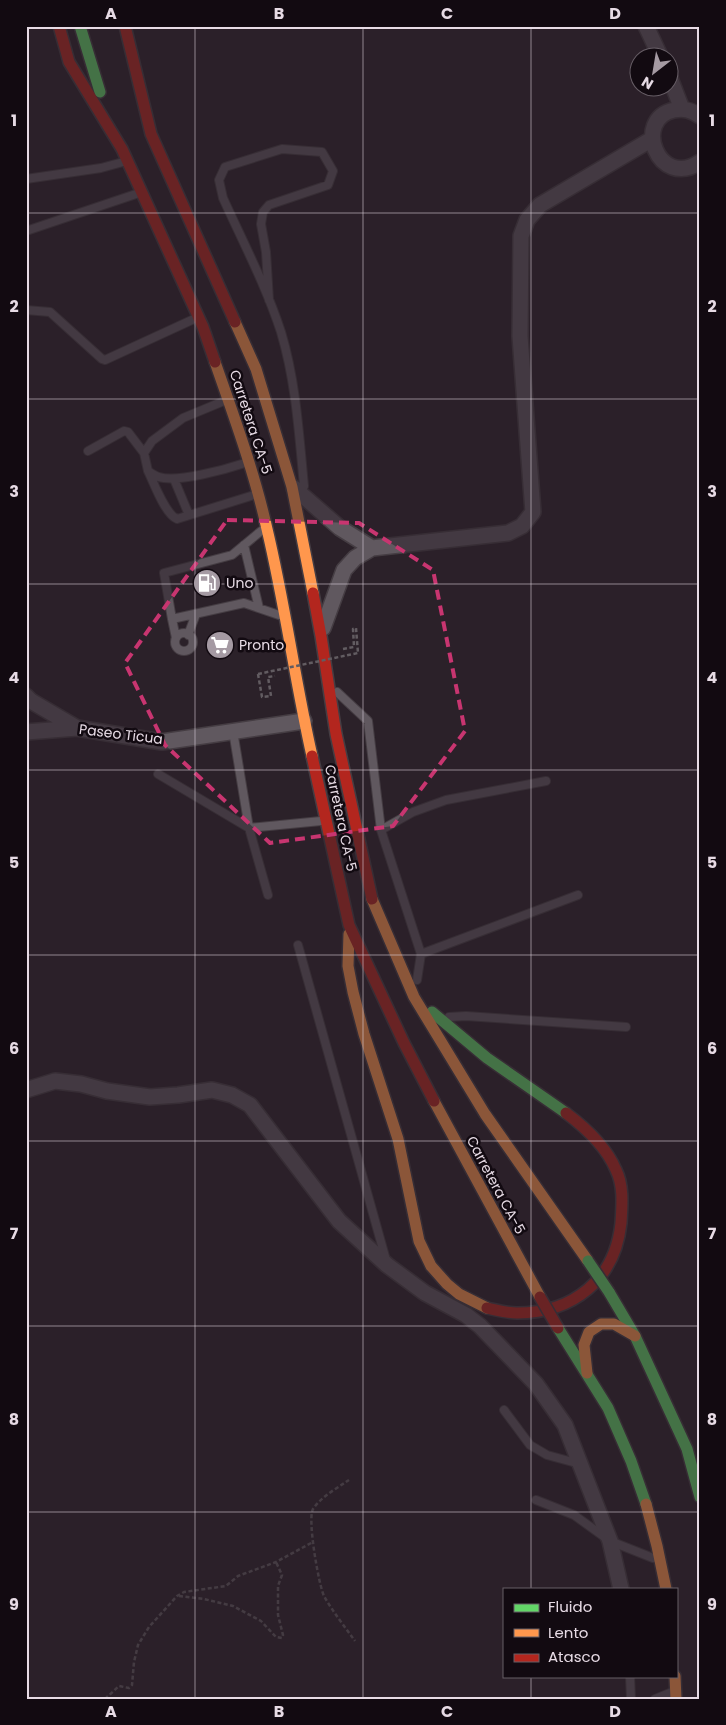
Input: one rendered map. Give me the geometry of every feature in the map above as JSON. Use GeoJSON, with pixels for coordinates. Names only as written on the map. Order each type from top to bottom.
{"type":"FeatureCollection","features":[{"type":"Feature","properties":{"kind":"highway","name":"Carretera CA-5"},"geometry":{"type":"LineString","coordinates":[[59,26],[70,62],[122,149],[198,317],[250,462],[267,527],[286,618],[304,721],[349,925],[404,1043],[475,1179],[540,1297],[588,1373],[613,1420],[640,1485],[662,1562],[666,1588]]}},
{"type":"Feature","properties":{"kind":"highway"},"geometry":{"type":"LineString","coordinates":[[80,26],[99,90],[122,149]]}},
{"type":"Feature","properties":{"kind":"highway","name":"Carretera CA-5"},"geometry":{"type":"LineString","coordinates":[[125,26],[151,134],[256,369],[292,487],[336,734],[370,895],[414,997],[485,1114],[609,1292],[635,1336],[687,1449],[700,1497]]}},
{"type":"Feature","properties":{"kind":"highway"},"geometry":{"type":"LineString","coordinates":[[349,925],[349,969],[360,1018],[398,1140],[420,1244],[435,1272],[458,1294],[486,1309],[517,1314],[546,1311],[574,1301],[599,1282],[615,1255],[623,1227],[622,1199],[617,1171],[600,1143],[576,1120],[492,1062],[414,997]]}},
{"type":"Feature","properties":{"kind":"highway"},"geometry":{"type":"LineString","coordinates":[[588,1373],[584,1345],[589,1332],[601,1324],[614,1324],[635,1336]]}},
{"type":"Feature","properties":{"kind":"highway"},"geometry":{"type":"LineString","coordinates":[[675,1678],[676,1695]]}},
{"type":"Feature","properties":{"kind":"street"},"geometry":{"type":"LineString","coordinates":[[646,26],[656,48]]}},
{"type":"Feature","properties":{"kind":"street"},"geometry":{"type":"LineString","coordinates":[[678,98],[682,109]]}},
{"type":"Feature","properties":{"kind":"street"},"geometry":{"type":"LineString","coordinates":[[700,116],[694,111],[682,109],[670,111],[654,127],[652,139],[657,155],[670,167],[682,169],[693,167],[700,162]]}},
{"type":"Feature","properties":{"kind":"street"},"geometry":{"type":"LineString","coordinates":[[320,636],[344,570],[355,558],[372,548],[508,533],[522,526],[533,512],[520,336],[521,236],[527,220],[540,205],[652,139]]}},
{"type":"Feature","properties":{"kind":"street"},"geometry":{"type":"LineString","coordinates":[[292,487],[340,528],[372,548]]}},
{"type":"Feature","properties":{"kind":"street"},"geometry":{"type":"LineString","coordinates":[[26,696],[31,701],[77,728]]}},
{"type":"Feature","properties":{"kind":"street","name":"Paseo Ticua"},"geometry":{"type":"LineString","coordinates":[[26,732],[77,728],[162,742],[304,721]]}},
{"type":"Feature","properties":{"kind":"street"},"geometry":{"type":"LineString","coordinates":[[26,1090],[55,1081],[150,1097],[212,1090],[232,1095],[250,1105],[339,1221],[387,1265],[425,1293],[466,1315],[480,1326],[536,1384],[564,1425],[610,1541],[621,1588]]}},
{"type":"Feature","properties":{"kind":"street"},"geometry":{"type":"LineString","coordinates":[[492,1338],[495,1331],[497,1311]]}},
{"type":"Feature","properties":{"kind":"lane"},"geometry":{"type":"LineString","coordinates":[[269,300],[266,252],[261,224],[263,212],[269,205],[328,185],[332,171],[322,152],[282,149],[225,167],[219,180],[223,198],[269,300],[281,333],[296,393],[305,498]]}},
{"type":"Feature","properties":{"kind":"lane"},"geometry":{"type":"LineString","coordinates":[[26,179],[101,168],[127,161]]}},
{"type":"Feature","properties":{"kind":"lane"},"geometry":{"type":"LineString","coordinates":[[26,231],[141,193]]}},
{"type":"Feature","properties":{"kind":"lane"},"geometry":{"type":"LineString","coordinates":[[26,310],[50,312],[105,360],[198,317]]}},
{"type":"Feature","properties":{"kind":"lane"},"geometry":{"type":"LineString","coordinates":[[144,453],[152,441],[183,418],[228,399]]}},
{"type":"Feature","properties":{"kind":"lane"},"geometry":{"type":"LineString","coordinates":[[88,452],[124,431],[128,432],[144,453],[148,471],[167,510],[172,517],[177,519],[258,494]]}},
{"type":"Feature","properties":{"kind":"lane"},"geometry":{"type":"LineString","coordinates":[[148,471],[159,477],[174,479],[228,469],[250,462]]}},
{"type":"Feature","properties":{"kind":"lane"},"geometry":{"type":"LineString","coordinates":[[174,479],[188,515]]}},
{"type":"Feature","properties":{"kind":"lane"},"geometry":{"type":"LineString","coordinates":[[188,635],[193,642],[192,647],[185,651],[180,650],[175,643],[176,638],[164,573],[232,555],[267,527]]}},
{"type":"Feature","properties":{"kind":"lane"},"geometry":{"type":"LineString","coordinates":[[244,545],[259,608]]}},
{"type":"Feature","properties":{"kind":"lane"},"geometry":{"type":"LineString","coordinates":[[172,619],[244,603],[286,618]]}},
{"type":"Feature","properties":{"kind":"lane"},"geometry":{"type":"LineString","coordinates":[[188,635],[196,614]]}},
{"type":"Feature","properties":{"kind":"lane"},"geometry":{"type":"LineString","coordinates":[[176,638],[184,634],[188,635]]}},
{"type":"Feature","properties":{"kind":"lane"},"geometry":{"type":"LineString","coordinates":[[327,682],[368,721],[381,830],[421,954],[414,997]]}},
{"type":"Feature","properties":{"kind":"lane"},"geometry":{"type":"LineString","coordinates":[[234,732],[249,828],[268,895]]}},
{"type":"Feature","properties":{"kind":"lane"},"geometry":{"type":"LineString","coordinates":[[158,774],[249,828],[326,820]]}},
{"type":"Feature","properties":{"kind":"lane"},"geometry":{"type":"LineString","coordinates":[[381,830],[414,812],[446,800],[546,781]]}},
{"type":"Feature","properties":{"kind":"lane"},"geometry":{"type":"LineString","coordinates":[[421,954],[578,895]]}},
{"type":"Feature","properties":{"kind":"lane"},"geometry":{"type":"LineString","coordinates":[[298,945],[387,1265]]}},
{"type":"Feature","properties":{"kind":"lane"},"geometry":{"type":"LineString","coordinates":[[439,1018],[466,1016],[626,1027]]}},
{"type":"Feature","properties":{"kind":"lane"},"geometry":{"type":"LineString","coordinates":[[504,1410],[530,1445],[547,1455],[580,1464]]}},
{"type":"Feature","properties":{"kind":"lane"},"geometry":{"type":"LineString","coordinates":[[536,1500],[574,1515],[610,1541],[662,1562]]}},
{"type":"Feature","properties":{"kind":"lane"},"geometry":{"type":"LineString","coordinates":[[630,1678],[631,1699]]}},
{"type":"Feature","properties":{"kind":"lane"},"geometry":{"type":"LineString","coordinates":[[655,1699],[676,1695]]}},
{"type":"Feature","properties":{"kind":"path"},"geometry":{"type":"LineString","coordinates":[[268,677],[271,696],[262,697],[258,674],[358,653],[356,628],[353,629],[354,647]]}},
{"type":"Feature","properties":{"kind":"path"},"geometry":{"type":"LineString","coordinates":[[349,1480],[326,1496],[312,1511],[312,1542],[323,1595],[355,1641]]}},
{"type":"Feature","properties":{"kind":"path"},"geometry":{"type":"LineString","coordinates":[[105,1699],[119,1686],[129,1688],[132,1685],[138,1645],[149,1627],[177,1596],[184,1592],[226,1586],[238,1576],[276,1562],[312,1542]]}},
{"type":"Feature","properties":{"kind":"path"},"geometry":{"type":"LineString","coordinates":[[177,1596],[204,1599],[233,1606],[261,1621],[276,1637],[282,1638],[284,1635],[278,1615],[278,1586],[282,1575],[276,1562]]}},
{"type":"Feature","properties":{"kind":"highlighted area"},"geometry":{"type":"Polygon","coordinates":[[[227,520],[359,523],[433,570],[465,731],[393,826],[270,843],[165,745],[125,663],[227,520]]]}},
{"type":"Feature","properties":{"kind":"traffic: fast"},"geometry":{"type":"LineString","coordinates":[[80,26],[100,92]]}},
{"type":"Feature","properties":{"kind":"traffic: fast"},"geometry":{"type":"LineString","coordinates":[[432,1012],[487,1058],[566,1113]]}},
{"type":"Feature","properties":{"kind":"traffic: fast"},"geometry":{"type":"LineString","coordinates":[[588,1261],[609,1292]]}},
{"type":"Feature","properties":{"kind":"traffic: fast"},"geometry":{"type":"LineString","coordinates":[[609,1292],[635,1336],[687,1449],[700,1497]]}},
{"type":"Feature","properties":{"kind":"traffic: fast"},"geometry":{"type":"LineString","coordinates":[[558,1328],[608,1408],[631,1461],[646,1504]]}},
{"type":"Feature","properties":{"kind":"traffic: slow"},"geometry":{"type":"LineString","coordinates":[[235,322],[256,369],[292,487],[313,593]]}},
{"type":"Feature","properties":{"kind":"traffic: slow"},"geometry":{"type":"LineString","coordinates":[[215,362],[262,507],[312,756]]}},
{"type":"Feature","properties":{"kind":"traffic: slow"},"geometry":{"type":"LineString","coordinates":[[372,899],[414,997],[485,1114],[588,1261]]}},
{"type":"Feature","properties":{"kind":"traffic: slow"},"geometry":{"type":"LineString","coordinates":[[349,934],[348,966],[353,992],[364,1034],[398,1139],[419,1241],[431,1266],[447,1284],[459,1294],[487,1308]]}},
{"type":"Feature","properties":{"kind":"traffic: slow"},"geometry":{"type":"LineString","coordinates":[[434,1101],[540,1297]]}},
{"type":"Feature","properties":{"kind":"traffic: slow"},"geometry":{"type":"LineString","coordinates":[[587,1373],[584,1345],[589,1332],[601,1324],[614,1324],[635,1336]]}},
{"type":"Feature","properties":{"kind":"traffic: slow"},"geometry":{"type":"LineString","coordinates":[[646,1504],[666,1588]]}},
{"type":"Feature","properties":{"kind":"traffic: slow"},"geometry":{"type":"LineString","coordinates":[[675,1678],[676,1699]]}},
{"type":"Feature","properties":{"kind":"traffic: jam"},"geometry":{"type":"LineString","coordinates":[[59,26],[69,62],[122,149],[203,327],[215,362]]}},
{"type":"Feature","properties":{"kind":"traffic: jam"},"geometry":{"type":"LineString","coordinates":[[125,26],[151,134],[235,322]]}},
{"type":"Feature","properties":{"kind":"traffic: jam"},"geometry":{"type":"LineString","coordinates":[[313,593],[336,734],[372,899]]}},
{"type":"Feature","properties":{"kind":"traffic: jam"},"geometry":{"type":"LineString","coordinates":[[312,756],[349,925],[404,1043],[434,1101]]}},
{"type":"Feature","properties":{"kind":"traffic: jam"},"geometry":{"type":"LineString","coordinates":[[487,1308],[517,1313],[556,1307],[573,1300],[588,1289],[600,1277],[610,1261],[617,1243],[621,1223],[622,1196],[619,1176],[601,1145],[588,1131],[566,1113]]}},
{"type":"Feature","properties":{"kind":"traffic: jam"},"geometry":{"type":"LineString","coordinates":[[540,1297],[558,1328]]}},
{"type":"Feature","properties":{"kind":"place","name":"Uno"},"geometry":{"type":"Point","coordinates":[207,583]}},
{"type":"Feature","properties":{"kind":"place","name":"Pronto"},"geometry":{"type":"Point","coordinates":[220,645]}}]}
